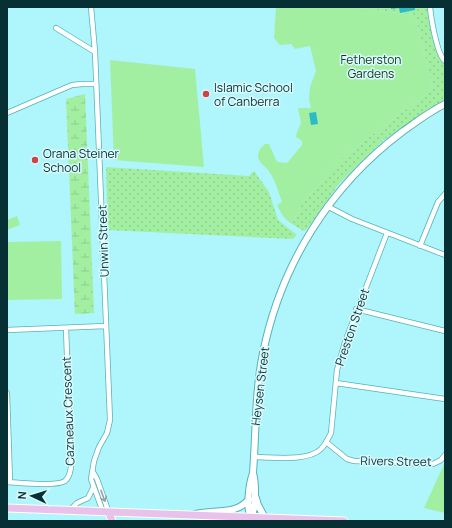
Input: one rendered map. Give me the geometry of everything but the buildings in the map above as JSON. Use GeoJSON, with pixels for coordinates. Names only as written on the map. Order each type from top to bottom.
{"type":"FeatureCollection","features":[{"type":"Feature","properties":{"kind":"main road","name":"Heysen Street"},"geometry":{"type":"LineString","coordinates":[[251,520],[253,513],[255,481],[253,473],[255,411],[259,372],[270,321],[285,280],[306,238],[327,206],[357,170],[386,144],[429,112],[445,104]]}},
{"type":"Feature","properties":{"kind":"main road","name":"Heysen Street"},"geometry":{"type":"LineString","coordinates":[[251,520],[248,513],[250,480],[253,473]]}},
{"type":"Feature","properties":{"kind":"main road"},"geometry":{"type":"LineString","coordinates":[[254,493],[265,518]]}},
{"type":"Feature","properties":{"kind":"main road"},"geometry":{"type":"LineString","coordinates":[[190,515],[205,511],[228,511],[240,507],[249,499]]}},
{"type":"Feature","properties":{"kind":"main road"},"geometry":{"type":"LineString","coordinates":[[7,508],[190,515],[251,520],[265,518],[344,521]]}},
{"type":"Feature","properties":{"kind":"main road"},"geometry":{"type":"LineString","coordinates":[[106,512],[106,521]]}},
{"type":"Feature","properties":{"kind":"main road"},"geometry":{"type":"LineString","coordinates":[[106,512],[112,521]]}},
{"type":"Feature","properties":{"kind":"street","name":"Unwin Street"},"geometry":{"type":"LineString","coordinates":[[91,7],[91,22],[95,52],[110,420],[107,433],[99,446],[94,461],[91,479],[93,488],[106,512]]}},
{"type":"Feature","properties":{"kind":"street"},"geometry":{"type":"LineString","coordinates":[[430,7],[440,56],[445,61]]}},
{"type":"Feature","properties":{"kind":"street"},"geometry":{"type":"LineString","coordinates":[[56,28],[95,52]]}},
{"type":"Feature","properties":{"kind":"street"},"geometry":{"type":"LineString","coordinates":[[7,113],[72,85],[96,84]]}},
{"type":"Feature","properties":{"kind":"street"},"geometry":{"type":"LineString","coordinates":[[420,246],[438,202],[445,194]]}},
{"type":"Feature","properties":{"kind":"street"},"geometry":{"type":"LineString","coordinates":[[327,206],[352,219],[445,255]]}},
{"type":"Feature","properties":{"kind":"street","name":"Preston Street"},"geometry":{"type":"LineString","coordinates":[[326,442],[331,433],[337,370],[345,342],[356,309],[387,233]]}},
{"type":"Feature","properties":{"kind":"street"},"geometry":{"type":"LineString","coordinates":[[356,309],[445,331]]}},
{"type":"Feature","properties":{"kind":"street"},"geometry":{"type":"LineString","coordinates":[[7,330],[106,326]]}},
{"type":"Feature","properties":{"kind":"street","name":"Cazneaux Crescent"},"geometry":{"type":"LineString","coordinates":[[8,482],[56,484],[65,481],[69,476],[71,467],[66,328]]}},
{"type":"Feature","properties":{"kind":"street"},"geometry":{"type":"LineString","coordinates":[[336,383],[445,399]]}},
{"type":"Feature","properties":{"kind":"street"},"geometry":{"type":"LineString","coordinates":[[7,393],[8,482]]}},
{"type":"Feature","properties":{"kind":"street"},"geometry":{"type":"LineString","coordinates":[[254,456],[296,458],[308,456],[320,450],[326,442]]}},
{"type":"Feature","properties":{"kind":"street","name":"Rivers Street"},"geometry":{"type":"LineString","coordinates":[[326,442],[347,459],[354,461],[433,464],[441,460],[445,454]]}},
{"type":"Feature","properties":{"kind":"street"},"geometry":{"type":"LineString","coordinates":[[93,472],[97,479],[106,512]]}},
{"type":"Feature","properties":{"kind":"street"},"geometry":{"type":"LineString","coordinates":[[69,511],[77,503],[88,498],[93,488]]}},
{"type":"Feature","properties":{"kind":"green space","name":"Fetherston Gardens"},"geometry":{"type":"Polygon","coordinates":[[[276,7],[350,7],[415,15],[433,89],[343,157],[302,204],[292,224],[281,213],[277,205],[282,202],[276,185],[267,169],[260,161],[258,155],[262,146],[269,144],[276,160],[278,162],[287,163],[302,145],[302,141],[296,137],[301,123],[298,108],[311,108],[309,100],[310,87],[316,71],[310,46],[295,49],[291,44],[280,45],[274,38],[276,7]]]}},
{"type":"Feature","properties":{"kind":"green space"},"geometry":{"type":"Polygon","coordinates":[[[350,7],[426,7],[431,21],[435,46],[441,60],[445,65],[445,99],[384,140],[338,185],[307,229],[304,231],[292,224],[302,204],[343,157],[433,89],[415,15],[350,7]]]}},
{"type":"Feature","properties":{"kind":"green space"},"geometry":{"type":"Polygon","coordinates":[[[110,60],[195,69],[204,167],[114,160],[110,60]]]}},
{"type":"Feature","properties":{"kind":"green space"},"geometry":{"type":"Polygon","coordinates":[[[85,94],[94,313],[75,314],[66,99],[85,94]]]}},
{"type":"Feature","properties":{"kind":"green space"},"geometry":{"type":"Polygon","coordinates":[[[106,167],[249,176],[254,171],[269,192],[278,220],[297,235],[292,239],[108,230],[106,167]]]}},
{"type":"Feature","properties":{"kind":"green space"},"geometry":{"type":"Polygon","coordinates":[[[17,216],[20,225],[7,230],[7,220],[17,216]]]}},
{"type":"Feature","properties":{"kind":"green space"},"geometry":{"type":"Polygon","coordinates":[[[61,241],[62,299],[7,300],[7,242],[61,241]]]}},
{"type":"Feature","properties":{"kind":"green space"},"geometry":{"type":"Polygon","coordinates":[[[445,462],[445,513],[424,508],[445,462]]]}},
{"type":"Feature","properties":{"kind":"water"},"geometry":{"type":"Polygon","coordinates":[[[391,7],[415,7],[415,10],[400,13],[399,8],[391,9],[391,7]]]}},
{"type":"Feature","properties":{"kind":"water"},"geometry":{"type":"Polygon","coordinates":[[[316,112],[318,124],[311,125],[309,113],[316,112]]]}},
{"type":"Feature","properties":{"kind":"place","name":"Islamic School of Canberra"},"geometry":{"type":"Point","coordinates":[206,94]}},
{"type":"Feature","properties":{"kind":"place","name":"Orana Steiner School"},"geometry":{"type":"Point","coordinates":[35,160]}}]}
